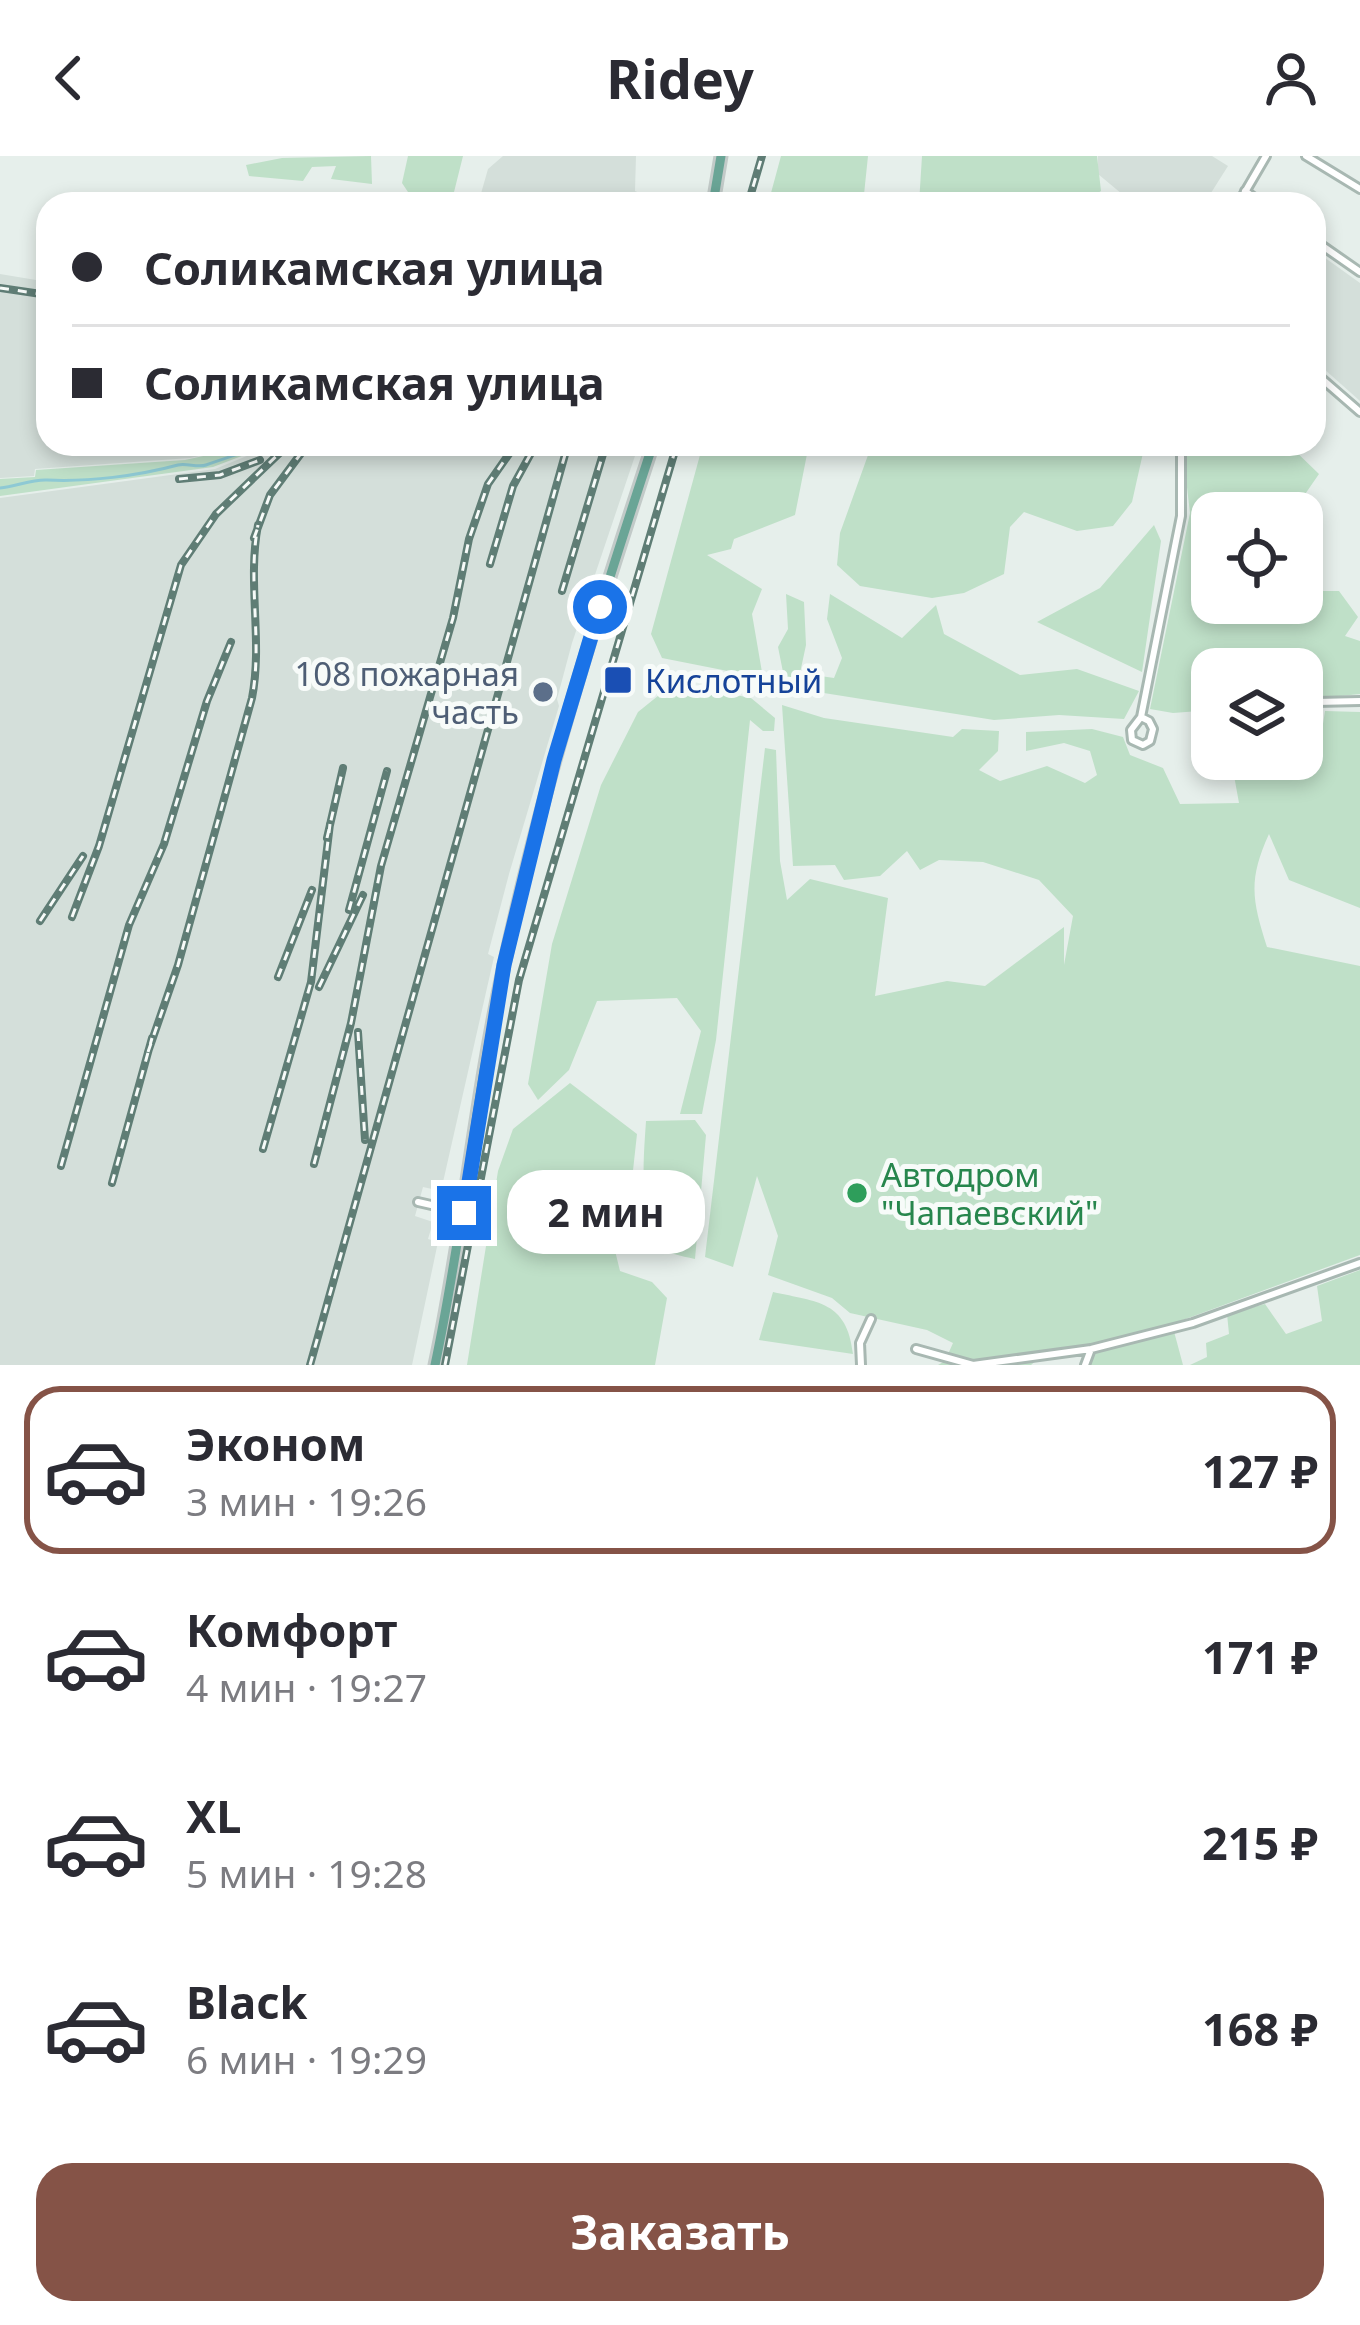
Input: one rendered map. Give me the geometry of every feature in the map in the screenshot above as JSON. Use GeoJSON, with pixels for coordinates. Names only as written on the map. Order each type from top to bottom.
{"type":"FeatureCollection","features":[{"type":"Feature","properties":{"kind":"main road"},"geometry":{"type":"LineString","coordinates":[[715,192],[722,156]]}},
{"type":"Feature","properties":{"kind":"main road"},"geometry":{"type":"LineString","coordinates":[[435,1365],[464,1213],[492,1020],[550,778],[649,456]]}},
{"type":"Feature","properties":{"kind":"street"},"geometry":{"type":"LineString","coordinates":[[1245,191],[1266,156]]}},
{"type":"Feature","properties":{"kind":"street"},"geometry":{"type":"LineString","coordinates":[[1306,156],[1360,189]]}},
{"type":"Feature","properties":{"kind":"street"},"geometry":{"type":"LineString","coordinates":[[1326,248],[1360,272]]}},
{"type":"Feature","properties":{"kind":"street"},"geometry":{"type":"LineString","coordinates":[[1326,382],[1360,412]]}},
{"type":"Feature","properties":{"kind":"street"},"geometry":{"type":"LineString","coordinates":[[1141,717],[1153,729],[1150,741],[1143,745],[1130,736],[1132,724],[1141,717],[1181,516],[1181,456]]}},
{"type":"Feature","properties":{"kind":"street"},"geometry":{"type":"LineString","coordinates":[[1323,702],[1360,701]]}},
{"type":"Feature","properties":{"kind":"street"},"geometry":{"type":"LineString","coordinates":[[418,1202],[464,1213]]}},
{"type":"Feature","properties":{"kind":"street"},"geometry":{"type":"LineString","coordinates":[[916,1349],[973,1365],[1091,1348],[1193,1323],[1360,1263]]}},
{"type":"Feature","properties":{"kind":"street"},"geometry":{"type":"LineString","coordinates":[[861,1365],[860,1343],[871,1319]]}},
{"type":"Feature","properties":{"kind":"street"},"geometry":{"type":"LineString","coordinates":[[1084,1365],[1091,1348]]}},
{"type":"Feature","properties":{"kind":"shaded area"},"geometry":{"type":"Polygon","coordinates":[[[503,156],[636,156],[637,192],[481,192],[488,169],[503,156]]]}},
{"type":"Feature","properties":{"kind":"shaded area"},"geometry":{"type":"Polygon","coordinates":[[[1098,156],[1212,156],[1228,166],[1212,192],[1120,192],[1098,174],[1098,156]]]}},
{"type":"Feature","properties":{"kind":"shaded area"},"geometry":{"type":"Polygon","coordinates":[[[1326,259],[1360,283],[1360,401],[1326,371],[1326,259]]]}},
{"type":"Feature","properties":{"kind":"shaded area"},"geometry":{"type":"Polygon","coordinates":[[[0,274],[36,280],[36,456],[199,456],[35,469],[34,476],[0,478],[0,274]]]}},
{"type":"Feature","properties":{"kind":"shaded area"},"geometry":{"type":"Polygon","coordinates":[[[247,456],[635,456],[572,643],[559,706],[509,874],[488,954],[494,957],[441,1191],[423,1187],[415,1216],[433,1222],[428,1239],[438,1242],[412,1365],[0,1365],[0,498],[215,469],[247,456]]]}},
{"type":"Feature","properties":{"kind":"green space"},"geometry":{"type":"Polygon","coordinates":[[[371,156],[372,184],[331,179],[336,166],[312,167],[303,181],[249,176],[246,165],[282,158],[371,156]]]}},
{"type":"Feature","properties":{"kind":"green space"},"geometry":{"type":"Polygon","coordinates":[[[408,156],[463,156],[454,192],[408,192],[402,183],[408,156]]]}},
{"type":"Feature","properties":{"kind":"green space"},"geometry":{"type":"Polygon","coordinates":[[[781,156],[868,156],[864,192],[771,192],[781,156]]]}},
{"type":"Feature","properties":{"kind":"green space"},"geometry":{"type":"Polygon","coordinates":[[[922,156],[1097,156],[1101,191],[1099,192],[920,192],[922,156]]]}},
{"type":"Feature","properties":{"kind":"green space"},"geometry":{"type":"Polygon","coordinates":[[[242,456],[213,467],[0,496],[0,479],[35,477],[36,470],[242,456]]]}},
{"type":"Feature","properties":{"kind":"green space"},"geometry":{"type":"Polygon","coordinates":[[[700,456],[807,456],[795,515],[734,539],[731,549],[707,555],[762,589],[752,614],[763,678],[662,658],[651,634],[700,456]]]}},
{"type":"Feature","properties":{"kind":"green space"},"geometry":{"type":"Polygon","coordinates":[[[868,456],[1142,456],[1132,502],[1113,526],[1077,531],[1024,512],[1010,527],[1004,574],[964,593],[932,598],[860,586],[837,565],[840,533],[868,456]]]}},
{"type":"Feature","properties":{"kind":"green space"},"geometry":{"type":"Polygon","coordinates":[[[1183,456],[1300,456],[1319,474],[1307,492],[1191,492],[1191,624],[1323,624],[1323,591],[1339,591],[1358,617],[1345,636],[1360,641],[1360,694],[1323,698],[1323,648],[1191,648],[1191,712],[1150,709],[1190,513],[1183,456]]]}},
{"type":"Feature","properties":{"kind":"green space"},"geometry":{"type":"Polygon","coordinates":[[[1154,525],[1161,541],[1142,672],[1037,622],[1100,588],[1154,525]]]}},
{"type":"Feature","properties":{"kind":"green space"},"geometry":{"type":"Polygon","coordinates":[[[786,594],[804,602],[806,645],[800,673],[834,678],[842,658],[827,619],[830,594],[902,638],[936,605],[944,634],[1020,675],[1077,669],[1139,691],[1124,719],[1059,715],[994,720],[786,687],[778,647],[788,629],[786,594]]]}},
{"type":"Feature","properties":{"kind":"green space"},"geometry":{"type":"Polygon","coordinates":[[[674,683],[751,698],[775,718],[774,731],[763,731],[750,720],[716,1040],[702,1114],[680,1114],[701,1031],[677,998],[597,1001],[569,1070],[538,1100],[528,1084],[552,944],[601,785],[638,712],[674,683]]]}},
{"type":"Feature","properties":{"kind":"green space"},"geometry":{"type":"Polygon","coordinates":[[[782,705],[824,718],[953,737],[962,729],[999,731],[998,751],[979,770],[1000,781],[1047,766],[1085,783],[1097,775],[1090,751],[1064,743],[1026,751],[1026,732],[1092,729],[1123,737],[1130,755],[1163,768],[1180,804],[1239,803],[1235,780],[1323,780],[1325,711],[1360,712],[1360,908],[1289,880],[1269,834],[1254,890],[1267,947],[1360,966],[1360,1255],[1172,1324],[1183,1365],[1085,1365],[1084,1356],[1038,1359],[1031,1365],[938,1365],[953,1343],[927,1330],[850,1313],[832,1298],[768,1275],[778,1236],[757,1176],[733,1267],[705,1257],[765,748],[776,750],[780,861],[787,900],[810,879],[888,898],[875,996],[947,981],[985,986],[1064,927],[1064,965],[1073,916],[1039,880],[983,862],[939,860],[920,870],[907,851],[880,876],[844,880],[835,865],[793,866],[782,705]]]}},
{"type":"Feature","properties":{"kind":"green space"},"geometry":{"type":"Polygon","coordinates":[[[570,1083],[637,1134],[628,1216],[608,1222],[620,1271],[652,1282],[667,1298],[655,1365],[467,1365],[498,1171],[513,1129],[570,1083]]]}},
{"type":"Feature","properties":{"kind":"green space"},"geometry":{"type":"Polygon","coordinates":[[[695,1120],[706,1135],[695,1259],[667,1251],[657,1240],[646,1209],[644,1171],[646,1121],[695,1120]]]}},
{"type":"Feature","properties":{"kind":"green space"},"geometry":{"type":"Polygon","coordinates":[[[1360,1270],[1360,1365],[1190,1365],[1207,1357],[1206,1343],[1229,1334],[1227,1314],[1265,1304],[1286,1334],[1322,1321],[1317,1286],[1360,1270]]]}},
{"type":"Feature","properties":{"kind":"green space"},"geometry":{"type":"Polygon","coordinates":[[[773,1292],[828,1307],[844,1323],[853,1354],[759,1340],[773,1292]]]}},
{"type":"Feature","properties":{"kind":"waterway"},"geometry":{"type":"LineString","coordinates":[[0,488],[203,466],[233,456]]}},
{"type":"Feature","properties":{"kind":"railway"},"geometry":{"type":"LineString","coordinates":[[752,192],[762,156]]}},
{"type":"Feature","properties":{"kind":"railway"},"geometry":{"type":"LineString","coordinates":[[0,288],[36,293]]}},
{"type":"Feature","properties":{"kind":"railway"},"geometry":{"type":"LineString","coordinates":[[72,917],[99,846],[181,565],[216,514],[276,456]]}},
{"type":"Feature","properties":{"kind":"railway"},"geometry":{"type":"LineString","coordinates":[[254,538],[270,495],[299,456]]}},
{"type":"Feature","properties":{"kind":"railway"},"geometry":{"type":"LineString","coordinates":[[314,1164],[351,1023],[381,866],[453,618],[469,539],[488,484],[508,456]]}},
{"type":"Feature","properties":{"kind":"railway"},"geometry":{"type":"LineString","coordinates":[[490,564],[513,486],[529,456]]}},
{"type":"Feature","properties":{"kind":"railway"},"geometry":{"type":"LineString","coordinates":[[310,1365],[565,456]]}},
{"type":"Feature","properties":{"kind":"railway"},"geometry":{"type":"LineString","coordinates":[[562,591],[602,456]]}},
{"type":"Feature","properties":{"kind":"railway"},"geometry":{"type":"LineString","coordinates":[[445,1365],[519,980],[673,456]]}},
{"type":"Feature","properties":{"kind":"railway"},"geometry":{"type":"LineString","coordinates":[[179,479],[220,475],[260,460]]}},
{"type":"Feature","properties":{"kind":"railway"},"geometry":{"type":"LineString","coordinates":[[148,1052],[178,965],[252,698],[258,525]]}},
{"type":"Feature","properties":{"kind":"railway"},"geometry":{"type":"LineString","coordinates":[[61,1166],[129,925],[164,844],[207,701],[231,642]]}},
{"type":"Feature","properties":{"kind":"railway"},"geometry":{"type":"LineString","coordinates":[[327,838],[343,768]]}},
{"type":"Feature","properties":{"kind":"railway"},"geometry":{"type":"LineString","coordinates":[[349,910],[387,771]]}},
{"type":"Feature","properties":{"kind":"railway"},"geometry":{"type":"LineString","coordinates":[[263,1149],[311,982],[330,824]]}},
{"type":"Feature","properties":{"kind":"railway"},"geometry":{"type":"LineString","coordinates":[[40,921],[83,856]]}},
{"type":"Feature","properties":{"kind":"railway"},"geometry":{"type":"LineString","coordinates":[[278,977],[312,890]]}},
{"type":"Feature","properties":{"kind":"railway"},"geometry":{"type":"LineString","coordinates":[[319,987],[363,895]]}},
{"type":"Feature","properties":{"kind":"railway"},"geometry":{"type":"LineString","coordinates":[[358,1032],[365,1140]]}},
{"type":"Feature","properties":{"kind":"railway"},"geometry":{"type":"LineString","coordinates":[[112,1183],[152,1038]]}},
{"type":"Feature","properties":{"kind":"place","name":"Кислотный"},"geometry":{"type":"Point","coordinates":[618,680]}},
{"type":"Feature","properties":{"kind":"place","name":"108 пожарная часть"},"geometry":{"type":"Point","coordinates":[543,692]}},
{"type":"Feature","properties":{"kind":"place","name":"Автодром \"Чапаевский\""},"geometry":{"type":"Point","coordinates":[857,1193]}},
{"type":"Feature","properties":{"kind":"route"},"geometry":{"type":"LineString","coordinates":[[464,1213],[504,965],[554,760],[600,607]]}}]}
